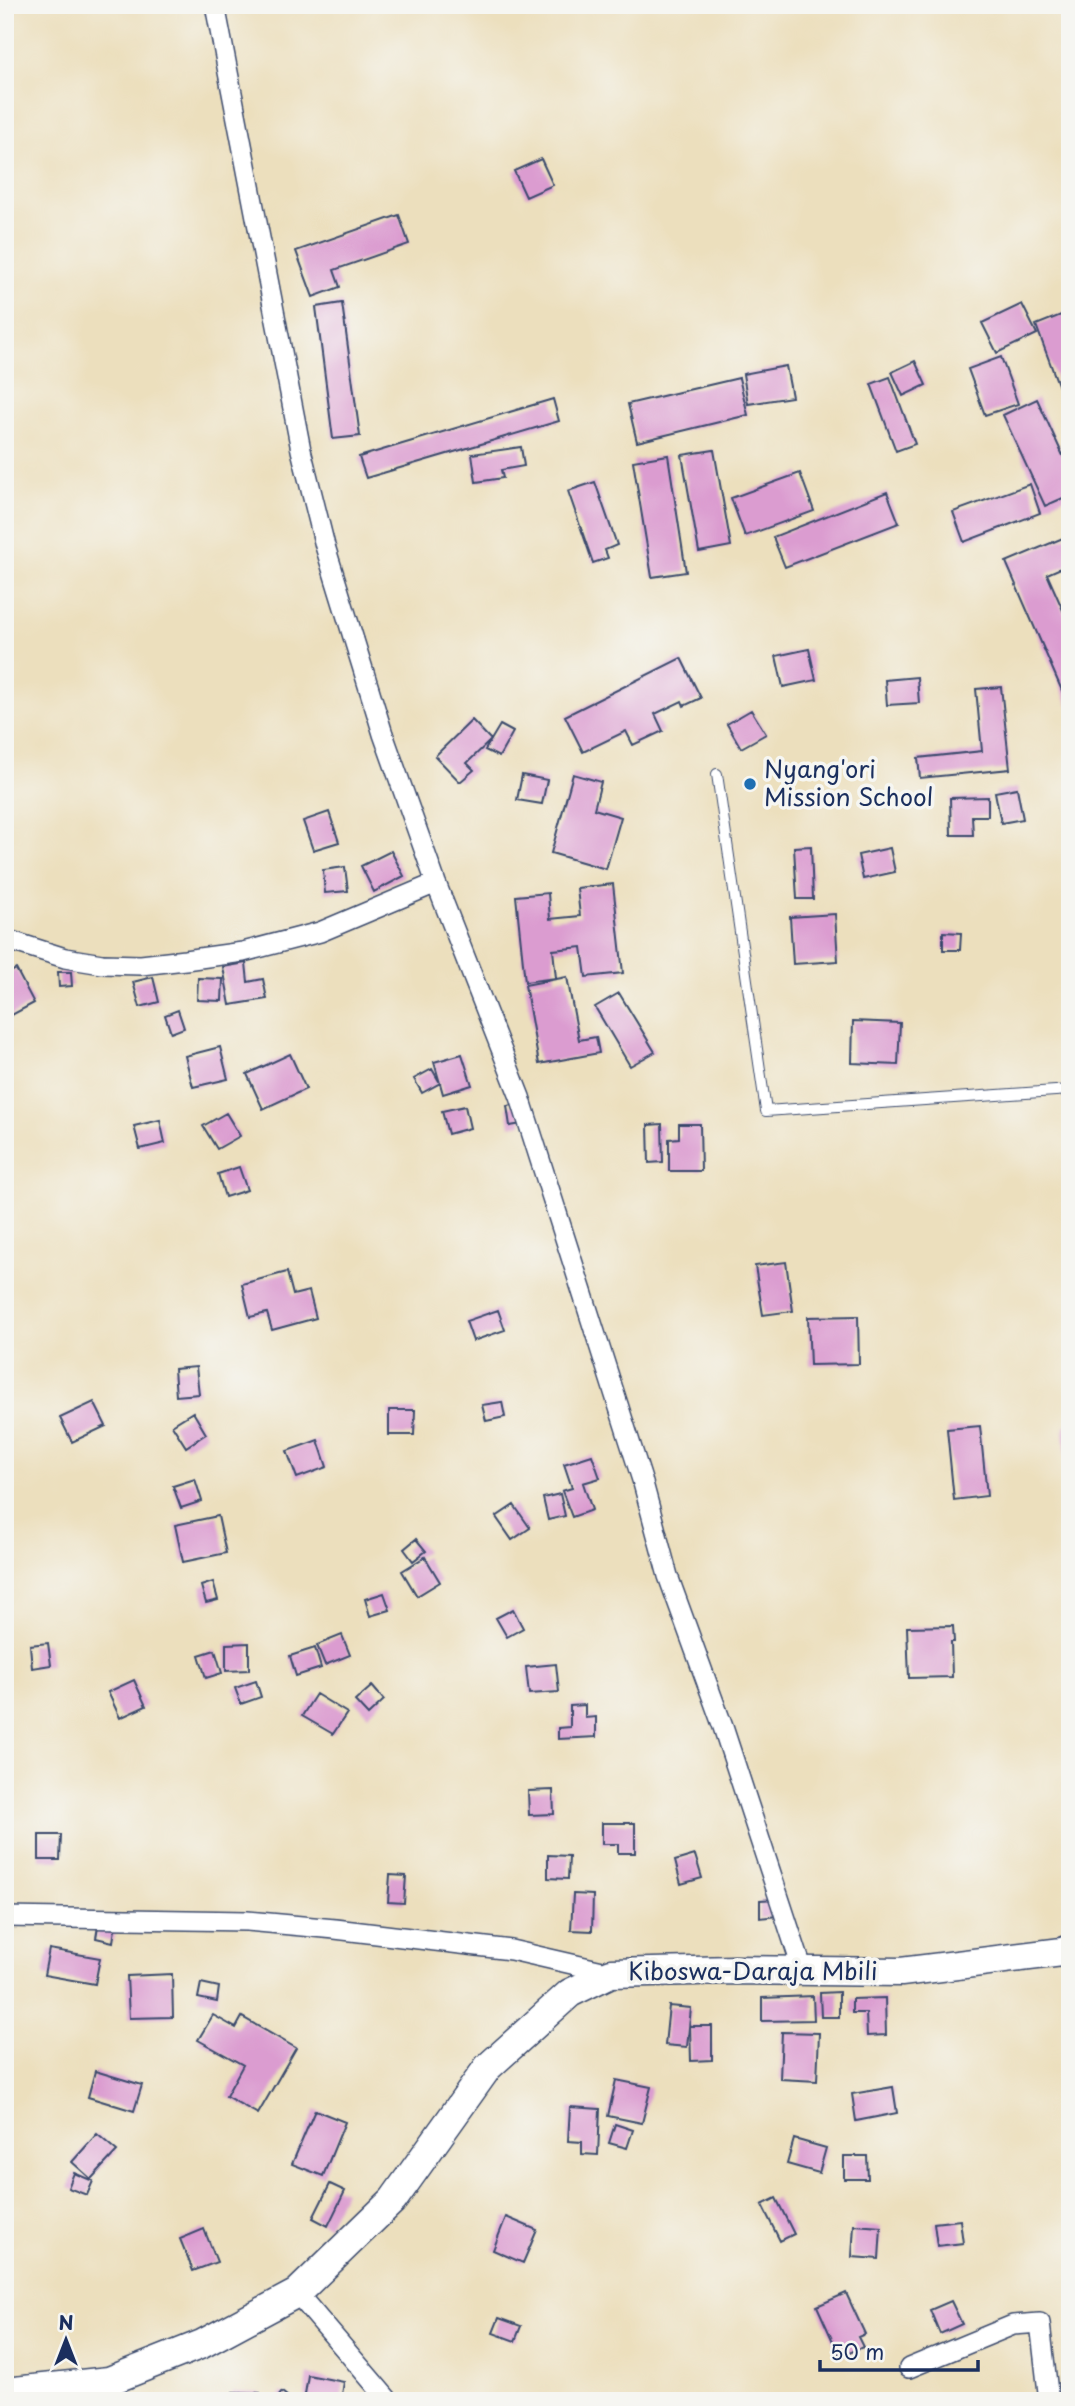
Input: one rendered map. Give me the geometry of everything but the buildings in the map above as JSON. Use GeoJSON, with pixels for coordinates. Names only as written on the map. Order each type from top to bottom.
{"type":"FeatureCollection","features":[{"type":"Feature","properties":{"kind":"main road","name":"Kiboswa-Daraja Mbili"},"geometry":{"type":"LineString","coordinates":[[5,2392],[109,2381],[202,2344],[297,2293],[393,2200],[488,2067],[570,1993],[611,1973],[901,1972],[1067,1952]]}},
{"type":"Feature","properties":{"kind":"street"},"geometry":{"type":"LineString","coordinates":[[215,5],[304,462],[325,547],[383,734],[436,883],[520,1097],[643,1483],[668,1576],[723,1727],[803,1971]]}},
{"type":"Feature","properties":{"kind":"street"},"geometry":{"type":"LineString","coordinates":[[5,939],[65,958],[102,964],[141,965],[185,960],[243,952],[320,932],[436,883]]}},
{"type":"Feature","properties":{"kind":"street"},"geometry":{"type":"LineString","coordinates":[[5,1917],[247,1921],[511,1950],[611,1973]]}},
{"type":"Feature","properties":{"kind":"street"},"geometry":{"type":"LineString","coordinates":[[297,2293],[388,2401]]}},
{"type":"Feature","properties":{"kind":"street"},"geometry":{"type":"LineString","coordinates":[[909,2368],[1013,2325],[1040,2323],[1049,2401]]}},
{"type":"Feature","properties":{"kind":"lane"},"geometry":{"type":"LineString","coordinates":[[717,774],[766,1111],[1070,1090]]}},
{"type":"Feature","properties":{"kind":"place","name":"Nyang'ori Mission School"},"geometry":{"type":"Point","coordinates":[750,784]}}]}
